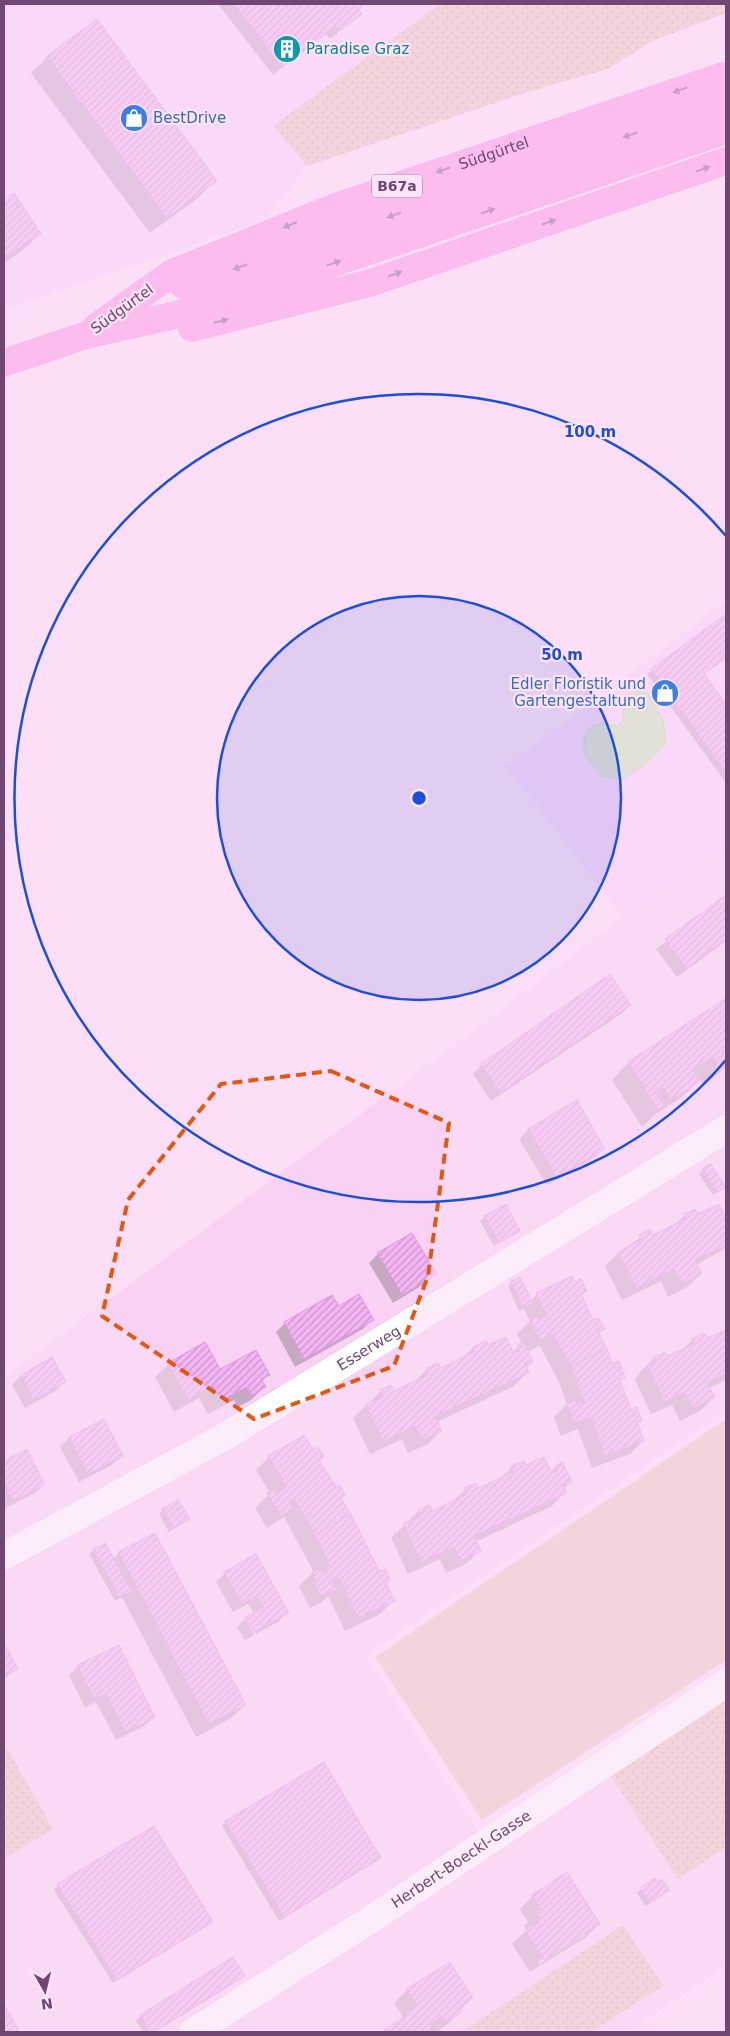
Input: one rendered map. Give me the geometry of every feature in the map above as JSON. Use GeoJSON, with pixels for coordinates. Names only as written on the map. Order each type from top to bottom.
{"type":"FeatureCollection","features":[{"type":"Feature","properties":{"kind":"main road","name":"Südgürtel"},"geometry":{"type":"LineString","coordinates":[[86,335],[172,273],[181,269],[335,207],[726,75]]}},
{"type":"Feature","properties":{"kind":"main road"},"geometry":{"type":"LineString","coordinates":[[86,335],[179,288],[726,102]]}},
{"type":"Feature","properties":{"kind":"main road"},"geometry":{"type":"LineString","coordinates":[[86,335],[189,312],[726,130]]}},
{"type":"Feature","properties":{"kind":"main road","name":"Südgürtel"},"geometry":{"type":"LineString","coordinates":[[86,335],[196,328],[370,283],[726,161]]}},
{"type":"Feature","properties":{"kind":"main road","name":"B67a"},"geometry":{"type":"LineString","coordinates":[[4,363],[86,335]]}},
{"type":"Feature","properties":{"kind":"street","name":"Esserweg"},"geometry":{"type":"LineString","coordinates":[[4,1556],[224,1437],[726,1129]]}},
{"type":"Feature","properties":{"kind":"street","name":"Herbert-Boeckl-Gasse"},"geometry":{"type":"LineString","coordinates":[[193,2032],[373,1918],[726,1683]]}},
{"type":"Feature","properties":{"kind":"highlighted area"},"geometry":{"type":"Polygon","coordinates":[[[331,1071],[449,1123],[428,1276],[394,1366],[254,1419],[102,1316],[128,1200],[221,1084],[331,1071]]]}},
{"type":"Feature","properties":{"kind":"shaded area"},"geometry":{"type":"Polygon","coordinates":[[[4,4],[440,4],[274,126],[307,166],[263,221],[4,310],[4,4]]]}},
{"type":"Feature","properties":{"kind":"shaded area"},"geometry":{"type":"Polygon","coordinates":[[[440,4],[726,4],[726,13],[652,41],[608,69],[531,91],[307,166],[273,126],[440,4]]]}},
{"type":"Feature","properties":{"kind":"shaded area"},"geometry":{"type":"Polygon","coordinates":[[[726,601],[726,1411],[365,1656],[479,1831],[726,1668],[726,1966],[627,2032],[4,2032],[4,1377],[472,1032],[623,917],[507,766],[726,601]]]}},
{"type":"Feature","properties":{"kind":"shaded area","name":"Edler Floristik und Gartengestaltung"},"geometry":{"type":"Polygon","coordinates":[[[726,601],[726,842],[623,917],[507,767],[726,601]]]}},
{"type":"Feature","properties":{"kind":"shaded area"},"geometry":{"type":"Polygon","coordinates":[[[638,691],[648,694],[663,721],[666,744],[646,764],[622,779],[602,776],[586,756],[584,738],[590,728],[596,725],[602,723],[617,726],[623,722],[624,705],[628,695],[638,691]]]}},
{"type":"Feature","properties":{"kind":"shaded area"},"geometry":{"type":"Polygon","coordinates":[[[726,1419],[726,1660],[482,1820],[375,1657],[726,1419]]]}},
{"type":"Feature","properties":{"kind":"shaded area"},"geometry":{"type":"Polygon","coordinates":[[[726,1694],[726,1847],[678,1879],[609,1773],[726,1694]]]}},
{"type":"Feature","properties":{"kind":"shaded area"},"geometry":{"type":"Polygon","coordinates":[[[4,1743],[53,1829],[4,1859],[4,1743]]]}},
{"type":"Feature","properties":{"kind":"shaded area"},"geometry":{"type":"Polygon","coordinates":[[[623,1925],[663,1986],[591,2032],[461,2032],[623,1925]]]}},
{"type":"Feature","properties":{"kind":"building","name":"Paradise Graz"},"geometry":{"type":"Polygon","coordinates":[[[234,4],[364,4],[358,9],[362,14],[339,31],[335,26],[282,67],[234,4]]]}},
{"type":"Feature","properties":{"kind":"building"},"geometry":{"type":"Polygon","coordinates":[[[97,19],[217,181],[167,218],[47,56],[97,19]]]}},
{"type":"Feature","properties":{"kind":"building"},"geometry":{"type":"Polygon","coordinates":[[[14,193],[41,234],[4,258],[4,199],[14,193]]]}},
{"type":"Feature","properties":{"kind":"building"},"geometry":{"type":"Polygon","coordinates":[[[726,614],[726,658],[704,674],[726,704],[726,773],[651,669],[726,614]]]}},
{"type":"Feature","properties":{"kind":"building"},"geometry":{"type":"Polygon","coordinates":[[[726,895],[726,939],[686,969],[665,939],[726,895]]]}},
{"type":"Feature","properties":{"kind":"building"},"geometry":{"type":"Polygon","coordinates":[[[610,974],[631,1005],[500,1093],[481,1064],[610,974]]]}},
{"type":"Feature","properties":{"kind":"building"},"geometry":{"type":"Polygon","coordinates":[[[726,998],[726,1048],[721,1052],[726,1060],[726,1067],[721,1070],[712,1057],[693,1070],[700,1081],[671,1100],[663,1088],[656,1093],[665,1107],[659,1111],[628,1062],[726,998]]]}},
{"type":"Feature","properties":{"kind":"building"},"geometry":{"type":"Polygon","coordinates":[[[577,1100],[605,1149],[556,1177],[528,1129],[577,1100]]]}},
{"type":"Feature","properties":{"kind":"building"},"geometry":{"type":"Polygon","coordinates":[[[710,1163],[726,1187],[718,1192],[702,1169],[710,1163]]]}},
{"type":"Feature","properties":{"kind":"building"},"geometry":{"type":"Polygon","coordinates":[[[506,1204],[520,1231],[499,1243],[484,1216],[506,1204]]]}},
{"type":"Feature","properties":{"kind":"building"},"geometry":{"type":"Polygon","coordinates":[[[719,1204],[726,1218],[726,1245],[695,1260],[702,1274],[682,1284],[674,1269],[636,1288],[618,1252],[641,1240],[639,1235],[650,1229],[653,1235],[686,1219],[684,1214],[695,1209],[697,1214],[719,1204]]]}},
{"type":"Feature","properties":{"kind":"building"},"geometry":{"type":"Polygon","coordinates":[[[412,1233],[437,1274],[402,1295],[377,1253],[412,1233]]]}},
{"type":"Feature","properties":{"kind":"building"},"geometry":{"type":"Polygon","coordinates":[[[572,1276],[575,1282],[581,1279],[587,1291],[581,1294],[593,1320],[599,1318],[605,1329],[598,1332],[607,1349],[571,1366],[553,1334],[539,1340],[530,1320],[537,1317],[539,1320],[547,1316],[536,1293],[572,1276]]]}},
{"type":"Feature","properties":{"kind":"building"},"geometry":{"type":"Polygon","coordinates":[[[520,1277],[533,1304],[523,1308],[511,1281],[520,1277]]]}},
{"type":"Feature","properties":{"kind":"building"},"geometry":{"type":"Polygon","coordinates":[[[359,1294],[374,1320],[304,1359],[284,1322],[332,1295],[339,1306],[359,1294]]]}},
{"type":"Feature","properties":{"kind":"building"},"geometry":{"type":"Polygon","coordinates":[[[726,1330],[726,1374],[707,1383],[715,1398],[693,1409],[685,1392],[665,1402],[647,1366],[656,1362],[654,1357],[665,1352],[667,1356],[694,1344],[692,1339],[704,1333],[707,1338],[726,1330]]]}},
{"type":"Feature","properties":{"kind":"building"},"geometry":{"type":"Polygon","coordinates":[[[506,1337],[514,1353],[520,1351],[517,1345],[524,1342],[533,1362],[526,1366],[529,1373],[435,1416],[442,1431],[422,1440],[415,1426],[383,1442],[366,1404],[383,1396],[380,1390],[391,1385],[394,1391],[429,1374],[426,1369],[438,1363],[441,1368],[475,1352],[473,1347],[486,1340],[488,1345],[506,1337]]]}},
{"type":"Feature","properties":{"kind":"building"},"geometry":{"type":"Polygon","coordinates":[[[205,1342],[220,1369],[256,1350],[270,1375],[261,1379],[266,1387],[252,1395],[247,1387],[221,1401],[213,1386],[188,1399],[168,1363],[205,1342]]]}},
{"type":"Feature","properties":{"kind":"building"},"geometry":{"type":"Polygon","coordinates":[[[607,1349],[612,1363],[619,1361],[625,1378],[620,1380],[631,1410],[637,1407],[642,1421],[637,1422],[644,1441],[605,1456],[591,1417],[574,1424],[566,1402],[575,1399],[577,1404],[584,1402],[571,1366],[607,1349]]]}},
{"type":"Feature","properties":{"kind":"building"},"geometry":{"type":"Polygon","coordinates":[[[52,1357],[66,1382],[34,1400],[21,1375],[52,1357]]]}},
{"type":"Feature","properties":{"kind":"building"},"geometry":{"type":"Polygon","coordinates":[[[104,1419],[123,1456],[88,1474],[69,1437],[104,1419]]]}},
{"type":"Feature","properties":{"kind":"building"},"geometry":{"type":"Polygon","coordinates":[[[304,1435],[313,1450],[318,1447],[324,1457],[319,1460],[336,1487],[340,1485],[345,1495],[341,1498],[351,1514],[315,1535],[294,1499],[289,1501],[294,1509],[281,1516],[267,1493],[274,1489],[277,1493],[287,1487],[268,1456],[304,1435]]]}},
{"type":"Feature","properties":{"kind":"building"},"geometry":{"type":"Polygon","coordinates":[[[27,1449],[45,1485],[13,1501],[4,1483],[4,1461],[27,1449]]]}},
{"type":"Feature","properties":{"kind":"building"},"geometry":{"type":"Polygon","coordinates":[[[544,1457],[552,1473],[558,1471],[555,1466],[562,1462],[572,1482],[564,1486],[567,1493],[474,1536],[481,1551],[460,1561],[454,1547],[421,1562],[403,1524],[421,1516],[418,1510],[430,1505],[432,1511],[467,1494],[464,1488],[476,1483],[479,1488],[513,1472],[511,1466],[524,1461],[526,1465],[544,1457]]]}},
{"type":"Feature","properties":{"kind":"building"},"geometry":{"type":"Polygon","coordinates":[[[178,1500],[190,1519],[174,1528],[162,1509],[178,1500]]]}},
{"type":"Feature","properties":{"kind":"building"},"geometry":{"type":"Polygon","coordinates":[[[351,1514],[379,1571],[385,1569],[391,1580],[386,1583],[395,1601],[358,1618],[339,1578],[333,1581],[337,1589],[323,1596],[312,1572],[320,1568],[322,1572],[331,1568],[315,1535],[351,1514]]]}},
{"type":"Feature","properties":{"kind":"building"},"geometry":{"type":"Polygon","coordinates":[[[155,1533],[246,1705],[209,1724],[118,1552],[155,1533]]]}},
{"type":"Feature","properties":{"kind":"building"},"geometry":{"type":"Polygon","coordinates":[[[105,1543],[132,1591],[120,1598],[93,1549],[105,1543]]]}},
{"type":"Feature","properties":{"kind":"building"},"geometry":{"type":"Polygon","coordinates":[[[256,1554],[289,1613],[254,1632],[245,1617],[264,1607],[257,1596],[242,1604],[224,1572],[256,1554]]]}},
{"type":"Feature","properties":{"kind":"building"},"geometry":{"type":"Polygon","coordinates":[[[4,1643],[18,1669],[4,1676],[4,1643]]]}},
{"type":"Feature","properties":{"kind":"building"},"geometry":{"type":"Polygon","coordinates":[[[119,1645],[155,1718],[125,1732],[106,1694],[94,1699],[77,1665],[119,1645]]]}},
{"type":"Feature","properties":{"kind":"building"},"geometry":{"type":"Polygon","coordinates":[[[324,1762],[381,1858],[284,1917],[225,1821],[324,1762]]]}},
{"type":"Feature","properties":{"kind":"building"},"geometry":{"type":"Polygon","coordinates":[[[154,1826],[213,1922],[117,1980],[57,1884],[154,1826]]]}},
{"type":"Feature","properties":{"kind":"building"},"geometry":{"type":"Polygon","coordinates":[[[567,1872],[600,1924],[544,1960],[525,1930],[542,1919],[537,1912],[541,1909],[532,1895],[567,1872]]]}},
{"type":"Feature","properties":{"kind":"building"},"geometry":{"type":"Polygon","coordinates":[[[655,1878],[658,1882],[662,1879],[669,1890],[650,1903],[640,1888],[655,1878]]]}},
{"type":"Feature","properties":{"kind":"building"},"geometry":{"type":"Polygon","coordinates":[[[233,1957],[245,1976],[154,2032],[149,2032],[140,2015],[233,1957]]]}},
{"type":"Feature","properties":{"kind":"building"},"geometry":{"type":"Polygon","coordinates":[[[450,1962],[473,1998],[459,2007],[462,2012],[446,2022],[442,2016],[430,2025],[432,2028],[425,2032],[386,2032],[384,2030],[407,2015],[406,2012],[417,2005],[406,1989],[450,1962]]]}},
{"type":"Feature","properties":{"kind":"building"},"geometry":{"type":"Polygon","coordinates":[[[4,2004],[20,2032],[4,2032],[4,2004]]]}},
{"type":"Feature","properties":{"kind":"place","name":"Paradise Graz"},"geometry":{"type":"Point","coordinates":[287,49]}},
{"type":"Feature","properties":{"kind":"place","name":"BestDrive"},"geometry":{"type":"Point","coordinates":[134,118]}},
{"type":"Feature","properties":{"kind":"place","name":"Edler Floristik und Gartengestaltung"},"geometry":{"type":"Point","coordinates":[665,693]}}]}
